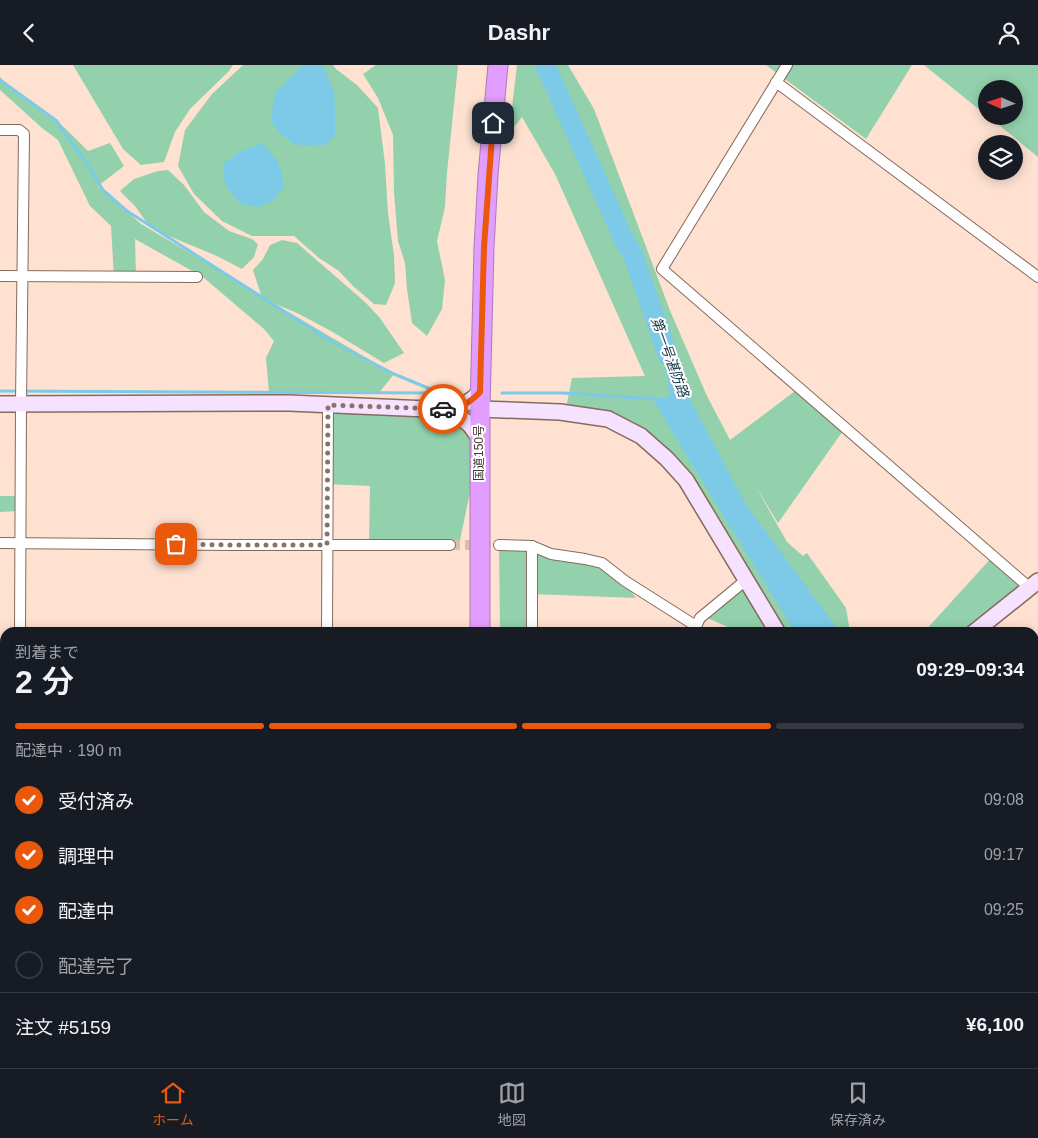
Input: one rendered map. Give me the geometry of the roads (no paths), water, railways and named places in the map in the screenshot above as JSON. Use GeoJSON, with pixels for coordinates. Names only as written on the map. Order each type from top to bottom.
{"type":"FeatureCollection","features":[{"type":"Feature","properties":{"kind":"highway","name":"国道150号"},"geometry":{"type":"LineString","coordinates":[[480,627],[480,401],[484,247],[488,175],[498,65]]}},
{"type":"Feature","properties":{"kind":"street"},"geometry":{"type":"LineString","coordinates":[[787,65],[662,269],[1034,584],[980,627]]}},
{"type":"Feature","properties":{"kind":"street"},"geometry":{"type":"LineString","coordinates":[[776,82],[1038,277]]}},
{"type":"Feature","properties":{"kind":"street"},"geometry":{"type":"LineString","coordinates":[[0,130],[19,130],[24,133],[20,404],[20,627]]}},
{"type":"Feature","properties":{"kind":"street"},"geometry":{"type":"LineString","coordinates":[[0,276],[197,277]]}},
{"type":"Feature","properties":{"kind":"street"},"geometry":{"type":"LineString","coordinates":[[0,403],[289,403],[451,410],[473,400],[608,419],[641,436],[667,459],[686,480],[774,627]]}},
{"type":"Feature","properties":{"kind":"street"},"geometry":{"type":"LineString","coordinates":[[327,627],[328,405]]}},
{"type":"Feature","properties":{"kind":"street"},"geometry":{"type":"LineString","coordinates":[[451,410],[470,425],[480,439]]}},
{"type":"Feature","properties":{"kind":"street"},"geometry":{"type":"LineString","coordinates":[[0,543],[450,545]]}},
{"type":"Feature","properties":{"kind":"street"},"geometry":{"type":"LineString","coordinates":[[499,545],[532,546],[551,554],[602,563],[692,627]]}},
{"type":"Feature","properties":{"kind":"street"},"geometry":{"type":"LineString","coordinates":[[532,546],[532,627]]}},
{"type":"Feature","properties":{"kind":"street"},"geometry":{"type":"LineString","coordinates":[[696,627],[700,618],[746,580]]}},
{"type":"Feature","properties":{"kind":"water"},"geometry":{"type":"Polygon","coordinates":[[[304,65],[322,65],[334,91],[335,136],[324,145],[306,146],[294,144],[281,134],[271,122],[276,91],[304,65]]]}},
{"type":"Feature","properties":{"kind":"water"},"geometry":{"type":"Polygon","coordinates":[[[261,143],[278,162],[284,186],[273,201],[257,207],[241,204],[225,186],[223,164],[238,153],[261,143]]]}},
{"type":"Feature","properties":{"kind":"water"},"geometry":{"type":"Polygon","coordinates":[[[659,331],[689,397],[746,505],[836,627],[792,627],[653,399],[670,396],[659,331]]]}},
{"type":"Feature","properties":{"kind":"waterway","name":"第一号湛防路"},"geometry":{"type":"LineString","coordinates":[[545,65],[625,242],[633,255],[668,356]]}},
{"type":"Feature","properties":{"kind":"waterway"},"geometry":{"type":"LineString","coordinates":[[0,80],[57,121],[103,190],[127,211],[329,340],[394,374],[440,393]]}},
{"type":"Feature","properties":{"kind":"waterway"},"geometry":{"type":"LineString","coordinates":[[0,391],[446,393]]}},
{"type":"Feature","properties":{"kind":"waterway"},"geometry":{"type":"LineString","coordinates":[[502,393],[563,393],[656,399]]}},
{"type":"Feature","properties":{"kind":"tunnel"},"geometry":{"type":"LineString","coordinates":[[450,545],[499,545]]}}]}
